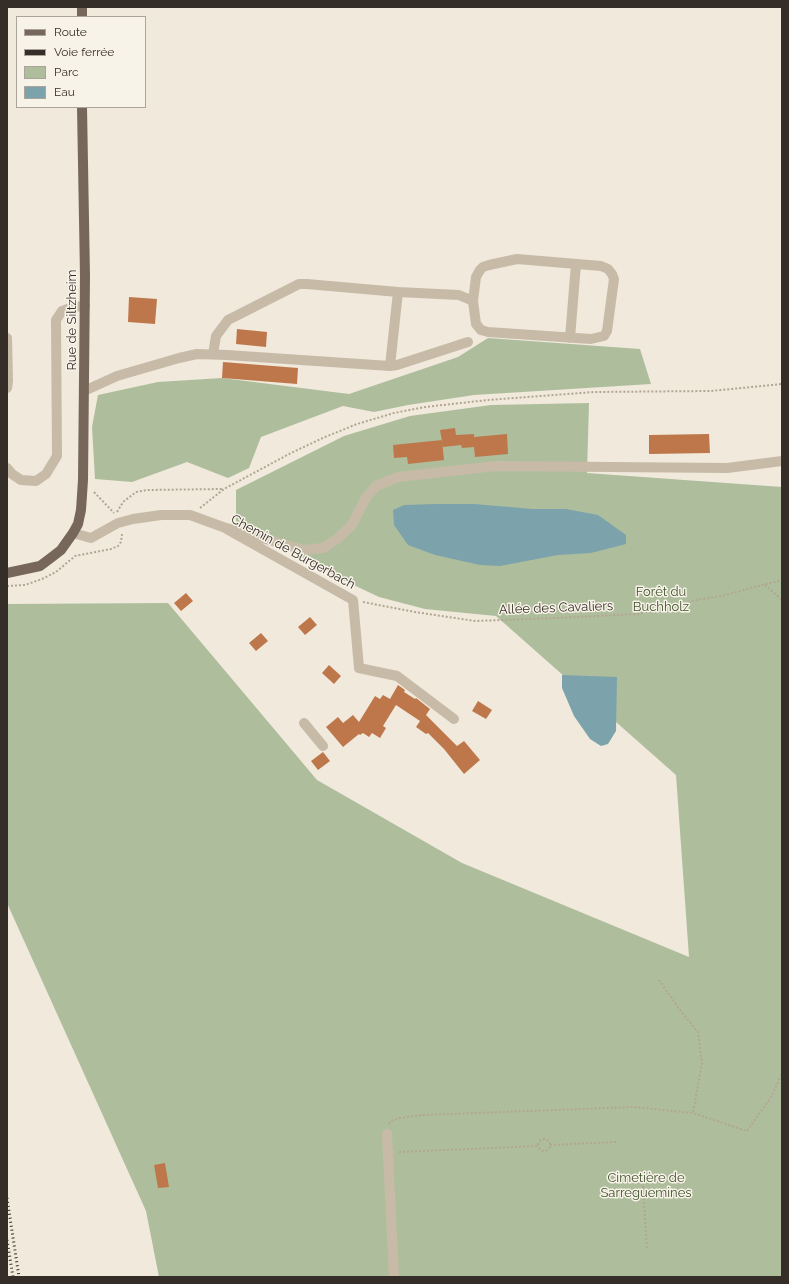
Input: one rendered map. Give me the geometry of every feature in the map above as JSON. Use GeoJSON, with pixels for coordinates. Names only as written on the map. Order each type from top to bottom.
{"type":"FeatureCollection","features":[{"type":"Feature","properties":{"kind":"main road","name":"Rue de Siltzheim"},"geometry":{"type":"LineString","coordinates":[[7,573],[40,566],[61,550],[78,524],[81,510],[83,480],[85,306],[82,108]]}},
{"type":"Feature","properties":{"kind":"street"},"geometry":{"type":"LineString","coordinates":[[517,259],[601,266],[608,269],[614,279],[607,331],[604,336],[591,339],[488,332],[481,330],[476,324],[473,301],[476,277],[483,267],[517,259]]}},
{"type":"Feature","properties":{"kind":"street"},"geometry":{"type":"LineString","coordinates":[[570,338],[576,264]]}},
{"type":"Feature","properties":{"kind":"street"},"geometry":{"type":"LineString","coordinates":[[213,354],[216,336],[228,320],[299,284],[459,295],[473,301]]}},
{"type":"Feature","properties":{"kind":"street"},"geometry":{"type":"LineString","coordinates":[[390,366],[398,292]]}},
{"type":"Feature","properties":{"kind":"street"},"geometry":{"type":"LineString","coordinates":[[7,468],[12,474],[21,480],[36,481],[46,474],[57,456],[56,320],[62,311],[73,306],[85,306]]}},
{"type":"Feature","properties":{"kind":"street"},"geometry":{"type":"LineString","coordinates":[[7,338],[7,388]]}},
{"type":"Feature","properties":{"kind":"street"},"geometry":{"type":"LineString","coordinates":[[84,391],[117,376],[197,354],[390,366],[468,342]]}},
{"type":"Feature","properties":{"kind":"street"},"geometry":{"type":"LineString","coordinates":[[222,527],[304,550],[323,548],[337,539],[352,525],[365,499],[376,486],[398,477],[496,466],[727,468],[782,461]]}},
{"type":"Feature","properties":{"kind":"street","name":"Chemin de Burgerbach"},"geometry":{"type":"LineString","coordinates":[[73,533],[91,538],[117,519],[133,519],[148,516],[190,515],[222,527],[352,600],[359,668],[397,676],[454,719]]}},
{"type":"Feature","properties":{"kind":"street"},"geometry":{"type":"LineString","coordinates":[[304,723],[322,746]]}},
{"type":"Feature","properties":{"kind":"street"},"geometry":{"type":"LineString","coordinates":[[387,1134],[394,1277]]}},
{"type":"Feature","properties":{"kind":"path"},"geometry":{"type":"LineString","coordinates":[[190,515],[224,489],[291,453],[325,437],[357,424],[425,407],[488,400],[594,392],[711,391],[782,384]]}},
{"type":"Feature","properties":{"kind":"path"},"geometry":{"type":"LineString","coordinates":[[7,586],[25,584],[42,579],[56,572],[75,556],[111,549],[118,546],[121,542],[122,537],[117,519],[113,512],[83,480]]}},
{"type":"Feature","properties":{"kind":"path"},"geometry":{"type":"LineString","coordinates":[[117,519],[123,502],[136,492],[147,490],[224,489]]}},
{"type":"Feature","properties":{"kind":"path","name":"Allée des Cavaliers"},"geometry":{"type":"LineString","coordinates":[[352,600],[415,612],[475,620],[556,618],[638,614],[721,596],[782,580]]}},
{"type":"Feature","properties":{"kind":"path"},"geometry":{"type":"LineString","coordinates":[[764,585],[782,600]]}},
{"type":"Feature","properties":{"kind":"path"},"geometry":{"type":"LineString","coordinates":[[659,980],[680,1010],[698,1032],[702,1063],[694,1113]]}},
{"type":"Feature","properties":{"kind":"path"},"geometry":{"type":"LineString","coordinates":[[387,1134],[386,1130],[391,1121],[400,1118],[424,1115],[633,1107],[694,1113],[747,1131],[771,1097],[782,1074]]}},
{"type":"Feature","properties":{"kind":"path"},"geometry":{"type":"LineString","coordinates":[[537,1146],[540,1140],[543,1139],[550,1145]]}},
{"type":"Feature","properties":{"kind":"path"},"geometry":{"type":"LineString","coordinates":[[550,1145],[616,1142]]}},
{"type":"Feature","properties":{"kind":"path"},"geometry":{"type":"LineString","coordinates":[[537,1146],[544,1152],[547,1151],[550,1145]]}},
{"type":"Feature","properties":{"kind":"path"},"geometry":{"type":"LineString","coordinates":[[388,1152],[537,1146]]}},
{"type":"Feature","properties":{"kind":"path"},"geometry":{"type":"LineString","coordinates":[[642,1170],[647,1250]]}},
{"type":"Feature","properties":{"kind":"green space"},"geometry":{"type":"Polygon","coordinates":[[[488,338],[640,349],[651,384],[474,395],[408,405],[374,412],[343,406],[261,437],[249,468],[228,478],[187,462],[132,482],[95,479],[92,427],[98,395],[158,382],[222,378],[349,394],[458,357],[488,338]]]}},
{"type":"Feature","properties":{"kind":"green space"},"geometry":{"type":"Polygon","coordinates":[[[589,403],[587,473],[782,487],[782,1277],[159,1277],[146,1211],[7,903],[7,604],[168,603],[317,780],[462,863],[689,957],[676,775],[496,616],[425,609],[379,597],[341,579],[236,521],[236,490],[344,436],[410,416],[491,405],[589,403]]]}},
{"type":"Feature","properties":{"kind":"water"},"geometry":{"type":"Polygon","coordinates":[[[474,504],[533,509],[566,509],[598,515],[626,535],[626,544],[591,553],[558,555],[500,566],[480,565],[435,555],[408,545],[394,525],[393,510],[404,505],[474,504]]]}},
{"type":"Feature","properties":{"kind":"water"},"geometry":{"type":"Polygon","coordinates":[[[562,675],[617,677],[616,731],[608,744],[601,746],[590,739],[574,716],[562,688],[562,675]]]}},
{"type":"Feature","properties":{"kind":"building"},"geometry":{"type":"Polygon","coordinates":[[[129,297],[157,299],[155,324],[128,322],[129,297]]]}},
{"type":"Feature","properties":{"kind":"building"},"geometry":{"type":"Polygon","coordinates":[[[237,329],[267,332],[266,347],[236,344],[237,329]]]}},
{"type":"Feature","properties":{"kind":"building"},"geometry":{"type":"Polygon","coordinates":[[[223,362],[298,368],[297,384],[222,378],[223,362]]]}},
{"type":"Feature","properties":{"kind":"building"},"geometry":{"type":"Polygon","coordinates":[[[455,428],[456,435],[474,434],[474,437],[507,434],[508,454],[475,457],[474,447],[462,448],[461,445],[443,447],[440,430],[455,428]]]}},
{"type":"Feature","properties":{"kind":"building"},"geometry":{"type":"Polygon","coordinates":[[[709,434],[710,453],[649,454],[649,435],[709,434]]]}},
{"type":"Feature","properties":{"kind":"building"},"geometry":{"type":"Polygon","coordinates":[[[442,440],[444,460],[408,464],[407,457],[394,458],[393,445],[442,440]]]}},
{"type":"Feature","properties":{"kind":"building"},"geometry":{"type":"Polygon","coordinates":[[[186,593],[193,601],[181,611],[174,603],[186,593]]]}},
{"type":"Feature","properties":{"kind":"building"},"geometry":{"type":"Polygon","coordinates":[[[310,617],[317,625],[305,635],[298,627],[310,617]]]}},
{"type":"Feature","properties":{"kind":"building"},"geometry":{"type":"Polygon","coordinates":[[[261,633],[268,641],[256,651],[249,643],[261,633]]]}},
{"type":"Feature","properties":{"kind":"building"},"geometry":{"type":"Polygon","coordinates":[[[329,665],[341,676],[334,684],[322,673],[329,665]]]}},
{"type":"Feature","properties":{"kind":"building"},"geometry":{"type":"Polygon","coordinates":[[[398,685],[405,690],[404,692],[415,699],[416,698],[430,709],[426,715],[457,746],[464,741],[480,760],[464,774],[444,749],[428,733],[426,734],[416,727],[420,721],[396,705],[383,726],[386,728],[380,738],[372,733],[369,737],[363,733],[360,735],[359,734],[343,747],[326,727],[338,717],[343,723],[353,715],[359,722],[375,696],[380,699],[383,695],[390,699],[398,685]]]}},
{"type":"Feature","properties":{"kind":"building"},"geometry":{"type":"Polygon","coordinates":[[[478,701],[492,710],[486,719],[472,711],[478,701]]]}},
{"type":"Feature","properties":{"kind":"building"},"geometry":{"type":"Polygon","coordinates":[[[323,752],[330,761],[318,770],[311,761],[323,752]]]}},
{"type":"Feature","properties":{"kind":"building"},"geometry":{"type":"Polygon","coordinates":[[[165,1163],[169,1187],[158,1188],[154,1165],[165,1163]]]}},
{"type":"Feature","properties":{"kind":"railway"},"geometry":{"type":"LineString","coordinates":[[7,1198],[19,1277]]}},
{"type":"Feature","properties":{"kind":"railway"},"geometry":{"type":"LineString","coordinates":[[7,1240],[13,1277]]}},
{"type":"Feature","properties":{"kind":"park label","name":"Forêt du Buchholz"},"geometry":{"type":"Point","coordinates":[661,600]}},
{"type":"Feature","properties":{"kind":"park label","name":"Cimetière de Sarreguemines"},"geometry":{"type":"Point","coordinates":[646,1186]}}]}
